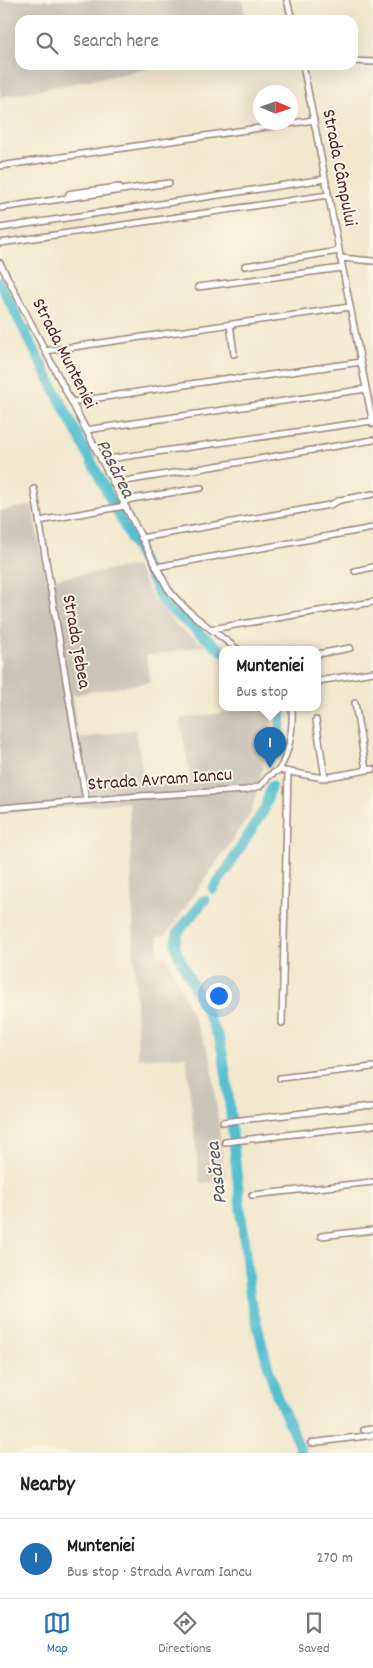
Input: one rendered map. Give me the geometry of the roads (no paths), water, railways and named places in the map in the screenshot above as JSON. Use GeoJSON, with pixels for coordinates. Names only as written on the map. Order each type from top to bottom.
{"type":"FeatureCollection","features":[{"type":"Feature","properties":{"kind":"street"},"geometry":{"type":"LineString","coordinates":[[287,0],[291,15]]}},
{"type":"Feature","properties":{"kind":"street"},"geometry":{"type":"LineString","coordinates":[[358,61],[373,62]]}},
{"type":"Feature","properties":{"kind":"street","name":"Strada Câmpului"},"geometry":{"type":"LineString","coordinates":[[304,70],[373,422]]}},
{"type":"Feature","properties":{"kind":"street"},"geometry":{"type":"LineString","coordinates":[[0,166],[314,120]]}},
{"type":"Feature","properties":{"kind":"street"},"geometry":{"type":"LineString","coordinates":[[0,228],[325,179]]}},
{"type":"Feature","properties":{"kind":"street"},"geometry":{"type":"LineString","coordinates":[[0,208],[169,183]]}},
{"type":"Feature","properties":{"kind":"street"},"geometry":{"type":"LineString","coordinates":[[68,198],[73,193],[142,184]]}},
{"type":"Feature","properties":{"kind":"street"},"geometry":{"type":"LineString","coordinates":[[0,243],[328,195]]}},
{"type":"Feature","properties":{"kind":"street"},"geometry":{"type":"LineString","coordinates":[[245,266],[339,251]]}},
{"type":"Feature","properties":{"kind":"street"},"geometry":{"type":"LineString","coordinates":[[340,258],[373,261]]}},
{"type":"Feature","properties":{"kind":"street","name":"Strada Munteniei"},"geometry":{"type":"LineString","coordinates":[[0,263],[168,589],[192,616],[233,646]]}},
{"type":"Feature","properties":{"kind":"street"},"geometry":{"type":"LineString","coordinates":[[198,287],[342,268]]}},
{"type":"Feature","properties":{"kind":"street"},"geometry":{"type":"LineString","coordinates":[[45,351],[350,307]]}},
{"type":"Feature","properties":{"kind":"street"},"geometry":{"type":"LineString","coordinates":[[230,324],[234,354]]}},
{"type":"Feature","properties":{"kind":"street"},"geometry":{"type":"LineString","coordinates":[[72,402],[230,378],[247,378],[361,362]]}},
{"type":"Feature","properties":{"kind":"street"},"geometry":{"type":"LineString","coordinates":[[86,430],[366,389]]}},
{"type":"Feature","properties":{"kind":"street"},"geometry":{"type":"LineString","coordinates":[[101,460],[373,422]]}},
{"type":"Feature","properties":{"kind":"street"},"geometry":{"type":"LineString","coordinates":[[113,482],[373,440]]}},
{"type":"Feature","properties":{"kind":"street"},"geometry":{"type":"LineString","coordinates":[[39,520],[119,507],[131,499],[201,488]]}},
{"type":"Feature","properties":{"kind":"street","name":"Strada Țebea"},"geometry":{"type":"LineString","coordinates":[[34,489],[86,800]]}},
{"type":"Feature","properties":{"kind":"street"},"geometry":{"type":"LineString","coordinates":[[141,538],[330,505],[340,500],[373,494]]}},
{"type":"Feature","properties":{"kind":"street"},"geometry":{"type":"LineString","coordinates":[[156,567],[373,528]]}},
{"type":"Feature","properties":{"kind":"street"},"geometry":{"type":"LineString","coordinates":[[355,570],[373,567]]}},
{"type":"Feature","properties":{"kind":"street"},"geometry":{"type":"LineString","coordinates":[[210,629],[373,602]]}},
{"type":"Feature","properties":{"kind":"street"},"geometry":{"type":"LineString","coordinates":[[321,653],[350,648]]}},
{"type":"Feature","properties":{"kind":"street"},"geometry":{"type":"LineString","coordinates":[[321,681],[373,672]]}},
{"type":"Feature","properties":{"kind":"street"},"geometry":{"type":"LineString","coordinates":[[355,703],[366,770]]}},
{"type":"Feature","properties":{"kind":"street"},"geometry":{"type":"LineString","coordinates":[[292,711],[289,746],[284,762],[279,770],[325,778],[373,770]]}},
{"type":"Feature","properties":{"kind":"street"},"geometry":{"type":"LineString","coordinates":[[316,720],[325,778]]}},
{"type":"Feature","properties":{"kind":"street","name":"Strada Avram Iancu"},"geometry":{"type":"LineString","coordinates":[[0,808],[86,800],[251,790],[260,786],[270,775],[279,770]]}},
{"type":"Feature","properties":{"kind":"street"},"geometry":{"type":"LineString","coordinates":[[282,1023],[288,772]]}},
{"type":"Feature","properties":{"kind":"street"},"geometry":{"type":"LineString","coordinates":[[280,1078],[373,1068]]}},
{"type":"Feature","properties":{"kind":"street"},"geometry":{"type":"LineString","coordinates":[[223,1122],[373,1105]]}},
{"type":"Feature","properties":{"kind":"street"},"geometry":{"type":"LineString","coordinates":[[225,1142],[373,1125]]}},
{"type":"Feature","properties":{"kind":"street"},"geometry":{"type":"LineString","coordinates":[[252,1196],[373,1182]]}},
{"type":"Feature","properties":{"kind":"street"},"geometry":{"type":"LineString","coordinates":[[321,1236],[373,1230]]}},
{"type":"Feature","properties":{"kind":"street"},"geometry":{"type":"LineString","coordinates":[[364,1430],[373,1429]]}},
{"type":"Feature","properties":{"kind":"street"},"geometry":{"type":"LineString","coordinates":[[311,1442],[373,1436]]}},
{"type":"Feature","properties":{"kind":"waterway","name":"Pasărea"},"geometry":{"type":"LineString","coordinates":[[0,283],[160,598],[167,607],[219,649]]}},
{"type":"Feature","properties":{"kind":"waterway","name":"Pasărea"},"geometry":{"type":"LineString","coordinates":[[277,753],[282,711]]}},
{"type":"Feature","properties":{"kind":"waterway","name":"Pasărea"},"geometry":{"type":"LineString","coordinates":[[213,889],[265,808],[271,786]]}},
{"type":"Feature","properties":{"kind":"waterway","name":"Pasărea"},"geometry":{"type":"LineString","coordinates":[[205,900],[178,932],[175,944],[177,952],[219,1038],[227,1082],[250,1296],[275,1391],[302,1453]]}},
{"type":"Feature","properties":{"kind":"place","name":"Munteniei"},"geometry":{"type":"Point","coordinates":[270,768]}}]}
